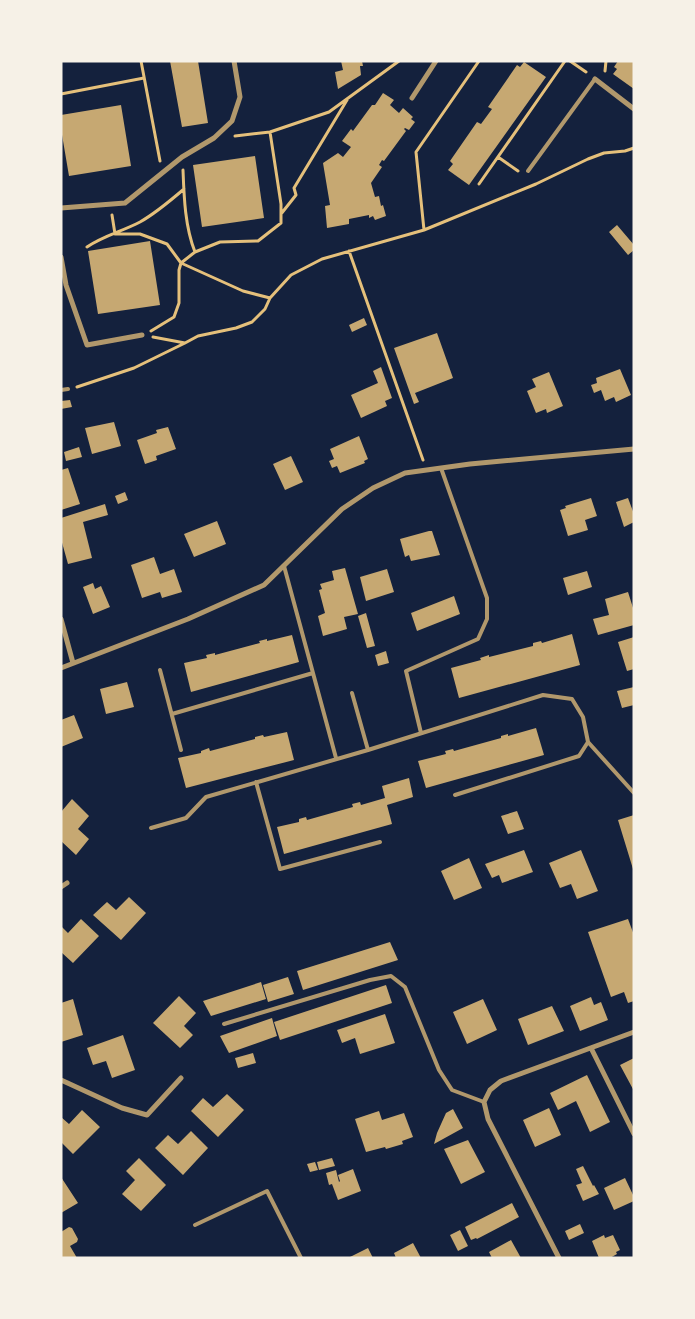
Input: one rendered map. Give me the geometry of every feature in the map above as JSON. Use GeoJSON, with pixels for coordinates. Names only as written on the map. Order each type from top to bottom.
{"type":"FeatureCollection","features":[{"type":"Feature","properties":{"kind":"street"},"geometry":{"type":"LineString","coordinates":[[61,208],[124,203],[182,157],[214,138],[232,121],[240,97],[234,61]]}},
{"type":"Feature","properties":{"kind":"street"},"geometry":{"type":"LineString","coordinates":[[412,98],[436,61]]}},
{"type":"Feature","properties":{"kind":"street"},"geometry":{"type":"LineString","coordinates":[[595,79],[634,109]]}},
{"type":"Feature","properties":{"kind":"street"},"geometry":{"type":"LineString","coordinates":[[61,258],[66,285],[87,345],[142,335]]}},
{"type":"Feature","properties":{"kind":"street"},"geometry":{"type":"LineString","coordinates":[[61,668],[188,619],[264,585],[342,509],[373,488],[405,473],[634,449]]}},
{"type":"Feature","properties":{"kind":"street"},"geometry":{"type":"LineString","coordinates":[[61,619],[73,663]]}},
{"type":"Feature","properties":{"kind":"street"},"geometry":{"type":"LineString","coordinates":[[61,887],[68,883]]}},
{"type":"Feature","properties":{"kind":"street"},"geometry":{"type":"LineString","coordinates":[[559,1258],[488,1119],[484,1102],[490,1090],[501,1081],[634,1032]]}},
{"type":"Feature","properties":{"kind":"street"},"geometry":{"type":"LineString","coordinates":[[591,1048],[634,1134]]}},
{"type":"Feature","properties":{"kind":"street"},"geometry":{"type":"LineString","coordinates":[[61,1080],[122,1108],[147,1115],[181,1078]]}},
{"type":"Feature","properties":{"kind":"lane"},"geometry":{"type":"LineString","coordinates":[[528,171],[595,79]]}},
{"type":"Feature","properties":{"kind":"lane"},"geometry":{"type":"LineString","coordinates":[[61,390],[68,389]]}},
{"type":"Feature","properties":{"kind":"lane"},"geometry":{"type":"LineString","coordinates":[[422,733],[406,671],[478,639],[487,620],[487,598],[441,468]]}},
{"type":"Feature","properties":{"kind":"lane"},"geometry":{"type":"LineString","coordinates":[[284,566],[336,758]]}},
{"type":"Feature","properties":{"kind":"lane"},"geometry":{"type":"LineString","coordinates":[[160,670],[181,750]]}},
{"type":"Feature","properties":{"kind":"lane"},"geometry":{"type":"LineString","coordinates":[[172,714],[313,673]]}},
{"type":"Feature","properties":{"kind":"lane"},"geometry":{"type":"LineString","coordinates":[[352,693],[368,750]]}},
{"type":"Feature","properties":{"kind":"lane"},"geometry":{"type":"LineString","coordinates":[[151,828],[186,818],[206,797],[368,750],[543,695],[572,699],[583,717],[588,742],[634,793]]}},
{"type":"Feature","properties":{"kind":"lane"},"geometry":{"type":"LineString","coordinates":[[454,795],[579,756],[588,742]]}},
{"type":"Feature","properties":{"kind":"lane"},"geometry":{"type":"LineString","coordinates":[[256,782],[280,869],[380,842]]}},
{"type":"Feature","properties":{"kind":"lane"},"geometry":{"type":"LineString","coordinates":[[224,1024],[370,980],[391,976],[405,987],[439,1070],[452,1090],[484,1102]]}},
{"type":"Feature","properties":{"kind":"lane"},"geometry":{"type":"LineString","coordinates":[[195,1225],[268,1191],[301,1258]]}},
{"type":"Feature","properties":{"kind":"path"},"geometry":{"type":"LineString","coordinates":[[141,61],[162,173]]}},
{"type":"Feature","properties":{"kind":"path"},"geometry":{"type":"LineString","coordinates":[[214,138],[270,132],[329,112],[399,61]]}},
{"type":"Feature","properties":{"kind":"path"},"geometry":{"type":"LineString","coordinates":[[424,230],[416,152],[479,61]]}},
{"type":"Feature","properties":{"kind":"path"},"geometry":{"type":"LineString","coordinates":[[479,184],[565,61]]}},
{"type":"Feature","properties":{"kind":"path"},"geometry":{"type":"LineString","coordinates":[[570,61],[595,79]]}},
{"type":"Feature","properties":{"kind":"path"},"geometry":{"type":"LineString","coordinates":[[61,94],[144,78]]}},
{"type":"Feature","properties":{"kind":"path"},"geometry":{"type":"LineString","coordinates":[[281,214],[296,195],[294,188],[348,99]]}},
{"type":"Feature","properties":{"kind":"path"},"geometry":{"type":"LineString","coordinates":[[142,335],[164,325],[174,317],[179,303],[179,270],[181,263],[195,252],[220,242],[258,241],[281,223],[281,204],[270,132]]}},
{"type":"Feature","properties":{"kind":"path"},"geometry":{"type":"LineString","coordinates":[[68,389],[134,368],[198,336],[236,328],[252,322],[265,309],[270,298],[291,275],[322,259],[424,230],[536,184],[588,159],[604,154],[624,152],[634,148]]}},
{"type":"Feature","properties":{"kind":"path"},"geometry":{"type":"LineString","coordinates":[[182,157],[184,202],[195,252]]}},
{"type":"Feature","properties":{"kind":"path"},"geometry":{"type":"LineString","coordinates":[[87,247],[97,240],[140,222],[184,189]]}},
{"type":"Feature","properties":{"kind":"path"},"geometry":{"type":"LineString","coordinates":[[111,204],[115,234]]}},
{"type":"Feature","properties":{"kind":"path"},"geometry":{"type":"LineString","coordinates":[[115,234],[140,234],[167,244],[181,263],[243,291],[270,298]]}},
{"type":"Feature","properties":{"kind":"path"},"geometry":{"type":"LineString","coordinates":[[349,251],[427,470]]}},
{"type":"Feature","properties":{"kind":"path"},"geometry":{"type":"LineString","coordinates":[[142,335],[185,343]]}},
{"type":"Feature","properties":{"kind":"building"},"geometry":{"type":"Polygon","coordinates":[[[170,61],[198,61],[208,123],[182,127],[170,61]]]}},
{"type":"Feature","properties":{"kind":"building"},"geometry":{"type":"Polygon","coordinates":[[[341,61],[362,61],[363,66],[360,66],[361,75],[338,89],[335,72],[343,70],[341,61]]]}},
{"type":"Feature","properties":{"kind":"building"},"geometry":{"type":"Polygon","coordinates":[[[618,61],[634,61],[634,89],[613,74],[617,69],[614,67],[618,61]]]}},
{"type":"Feature","properties":{"kind":"building"},"geometry":{"type":"Polygon","coordinates":[[[524,62],[546,77],[469,185],[448,170],[453,164],[450,161],[477,122],[481,124],[492,109],[488,107],[517,65],[520,67],[524,62]]]}},
{"type":"Feature","properties":{"kind":"building"},"geometry":{"type":"Polygon","coordinates":[[[383,93],[394,100],[390,105],[399,113],[403,108],[413,117],[411,119],[415,122],[409,130],[404,129],[406,131],[384,161],[382,160],[379,165],[382,167],[371,183],[375,197],[379,196],[386,216],[375,220],[373,216],[369,218],[369,215],[349,219],[349,224],[327,228],[325,206],[330,205],[323,163],[338,153],[343,157],[351,147],[342,141],[351,129],[353,131],[383,93]]]}},
{"type":"Feature","properties":{"kind":"building"},"geometry":{"type":"Polygon","coordinates":[[[121,105],[131,166],[69,176],[61,129],[61,115],[121,105]]]}},
{"type":"Feature","properties":{"kind":"building"},"geometry":{"type":"Polygon","coordinates":[[[255,156],[264,218],[202,227],[193,165],[255,156]]]}},
{"type":"Feature","properties":{"kind":"building"},"geometry":{"type":"Polygon","coordinates":[[[617,225],[634,245],[634,250],[628,255],[609,232],[617,225]]]}},
{"type":"Feature","properties":{"kind":"building"},"geometry":{"type":"Polygon","coordinates":[[[150,241],[160,305],[98,314],[88,251],[150,241]]]}},
{"type":"Feature","properties":{"kind":"building"},"geometry":{"type":"Polygon","coordinates":[[[364,318],[367,325],[352,332],[349,325],[364,318]]]}},
{"type":"Feature","properties":{"kind":"building"},"geometry":{"type":"Polygon","coordinates":[[[437,333],[453,378],[415,393],[419,402],[414,404],[394,348],[437,333]]]}},
{"type":"Feature","properties":{"kind":"building"},"geometry":{"type":"Polygon","coordinates":[[[381,367],[392,398],[385,401],[387,406],[361,418],[351,395],[378,383],[373,371],[381,367]]]}},
{"type":"Feature","properties":{"kind":"building"},"geometry":{"type":"Polygon","coordinates":[[[620,369],[631,395],[616,402],[614,397],[605,401],[601,390],[594,393],[591,385],[597,383],[596,378],[620,369]]]}},
{"type":"Feature","properties":{"kind":"building"},"geometry":{"type":"Polygon","coordinates":[[[549,372],[563,406],[547,413],[546,409],[536,413],[527,391],[536,387],[532,379],[549,372]]]}},
{"type":"Feature","properties":{"kind":"building"},"geometry":{"type":"Polygon","coordinates":[[[70,400],[72,407],[61,409],[61,401],[70,400]]]}},
{"type":"Feature","properties":{"kind":"building"},"geometry":{"type":"Polygon","coordinates":[[[114,422],[121,446],[92,454],[85,428],[114,422]]]}},
{"type":"Feature","properties":{"kind":"building"},"geometry":{"type":"Polygon","coordinates":[[[168,427],[176,449],[156,456],[157,460],[145,464],[137,440],[157,433],[156,430],[168,427]]]}},
{"type":"Feature","properties":{"kind":"building"},"geometry":{"type":"Polygon","coordinates":[[[359,436],[368,459],[364,461],[365,463],[340,473],[337,466],[332,468],[329,461],[334,459],[330,449],[359,436]]]}},
{"type":"Feature","properties":{"kind":"building"},"geometry":{"type":"Polygon","coordinates":[[[79,447],[82,457],[66,461],[64,452],[79,447]]]}},
{"type":"Feature","properties":{"kind":"building"},"geometry":{"type":"Polygon","coordinates":[[[291,456],[303,482],[285,490],[273,464],[291,456]]]}},
{"type":"Feature","properties":{"kind":"building"},"geometry":{"type":"Polygon","coordinates":[[[68,468],[80,504],[61,510],[61,470],[68,468]]]}},
{"type":"Feature","properties":{"kind":"building"},"geometry":{"type":"Polygon","coordinates":[[[125,492],[128,500],[118,504],[115,496],[125,492]]]}},
{"type":"Feature","properties":{"kind":"building"},"geometry":{"type":"Polygon","coordinates":[[[591,498],[597,516],[585,520],[588,530],[568,536],[560,510],[566,508],[565,506],[591,498]]]}},
{"type":"Feature","properties":{"kind":"building"},"geometry":{"type":"Polygon","coordinates":[[[628,498],[634,514],[634,522],[624,527],[616,502],[628,498]]]}},
{"type":"Feature","properties":{"kind":"building"},"geometry":{"type":"Polygon","coordinates":[[[105,504],[108,515],[83,522],[92,558],[68,564],[61,539],[61,518],[105,504]]]}},
{"type":"Feature","properties":{"kind":"building"},"geometry":{"type":"Polygon","coordinates":[[[217,521],[226,544],[194,557],[184,534],[217,521]]]}},
{"type":"Feature","properties":{"kind":"building"},"geometry":{"type":"Polygon","coordinates":[[[432,531],[440,555],[411,561],[409,555],[405,557],[400,539],[432,531]]]}},
{"type":"Feature","properties":{"kind":"building"},"geometry":{"type":"Polygon","coordinates":[[[154,557],[160,574],[174,569],[182,592],[162,598],[160,592],[142,598],[131,565],[154,557]]]}},
{"type":"Feature","properties":{"kind":"building"},"geometry":{"type":"Polygon","coordinates":[[[345,568],[358,614],[344,617],[347,629],[323,636],[318,616],[325,613],[319,590],[322,589],[320,584],[334,580],[332,571],[345,568]]]}},
{"type":"Feature","properties":{"kind":"building"},"geometry":{"type":"Polygon","coordinates":[[[387,569],[394,592],[366,601],[360,577],[387,569]]]}},
{"type":"Feature","properties":{"kind":"building"},"geometry":{"type":"Polygon","coordinates":[[[587,571],[592,587],[568,595],[563,578],[587,571]]]}},
{"type":"Feature","properties":{"kind":"building"},"geometry":{"type":"Polygon","coordinates":[[[93,583],[95,589],[101,586],[110,607],[93,614],[83,587],[93,583]]]}},
{"type":"Feature","properties":{"kind":"building"},"geometry":{"type":"Polygon","coordinates":[[[628,592],[634,611],[634,625],[598,635],[593,619],[609,615],[605,599],[628,592]]]}},
{"type":"Feature","properties":{"kind":"building"},"geometry":{"type":"Polygon","coordinates":[[[454,596],[460,614],[417,631],[411,613],[454,596]]]}},
{"type":"Feature","properties":{"kind":"building"},"geometry":{"type":"Polygon","coordinates":[[[366,613],[375,646],[367,648],[358,616],[366,613]]]}},
{"type":"Feature","properties":{"kind":"building"},"geometry":{"type":"Polygon","coordinates":[[[572,634],[580,665],[459,698],[451,668],[481,660],[480,658],[489,655],[489,657],[533,646],[533,643],[541,641],[542,643],[572,634]]]}},
{"type":"Feature","properties":{"kind":"building"},"geometry":{"type":"Polygon","coordinates":[[[292,635],[299,662],[191,692],[184,663],[207,658],[206,655],[215,653],[215,655],[260,643],[259,641],[292,635]]]}},
{"type":"Feature","properties":{"kind":"building"},"geometry":{"type":"Polygon","coordinates":[[[634,637],[634,669],[627,671],[618,642],[634,637]]]}},
{"type":"Feature","properties":{"kind":"building"},"geometry":{"type":"Polygon","coordinates":[[[386,651],[389,663],[378,666],[375,655],[386,651]]]}},
{"type":"Feature","properties":{"kind":"building"},"geometry":{"type":"Polygon","coordinates":[[[127,682],[134,707],[106,714],[100,689],[127,682]]]}},
{"type":"Feature","properties":{"kind":"building"},"geometry":{"type":"Polygon","coordinates":[[[634,687],[634,705],[622,708],[617,691],[634,687]]]}},
{"type":"Feature","properties":{"kind":"building"},"geometry":{"type":"Polygon","coordinates":[[[74,715],[83,738],[61,747],[61,720],[74,715]]]}},
{"type":"Feature","properties":{"kind":"building"},"geometry":{"type":"Polygon","coordinates":[[[536,728],[544,755],[426,788],[418,761],[446,754],[445,751],[453,749],[454,751],[501,738],[501,736],[508,734],[508,736],[536,728]]]}},
{"type":"Feature","properties":{"kind":"building"},"geometry":{"type":"Polygon","coordinates":[[[287,732],[294,760],[186,788],[178,758],[201,753],[201,751],[209,748],[210,751],[255,739],[255,737],[263,735],[264,737],[287,732]]]}},
{"type":"Feature","properties":{"kind":"building"},"geometry":{"type":"Polygon","coordinates":[[[409,778],[413,797],[387,805],[392,824],[284,854],[277,827],[299,822],[299,819],[306,817],[307,820],[353,807],[352,804],[360,802],[361,805],[385,798],[382,786],[409,778]]]}},
{"type":"Feature","properties":{"kind":"building"},"geometry":{"type":"Polygon","coordinates":[[[72,799],[89,816],[78,829],[89,839],[76,855],[61,841],[61,812],[72,799]]]}},
{"type":"Feature","properties":{"kind":"building"},"geometry":{"type":"Polygon","coordinates":[[[517,811],[524,829],[508,834],[501,816],[517,811]]]}},
{"type":"Feature","properties":{"kind":"building"},"geometry":{"type":"Polygon","coordinates":[[[634,815],[634,869],[633,869],[618,820],[634,815]]]}},
{"type":"Feature","properties":{"kind":"building"},"geometry":{"type":"Polygon","coordinates":[[[524,850],[533,872],[502,883],[499,875],[492,878],[485,864],[524,850]]]}},
{"type":"Feature","properties":{"kind":"building"},"geometry":{"type":"Polygon","coordinates":[[[581,850],[598,891],[577,899],[571,884],[560,888],[549,863],[581,850]]]}},
{"type":"Feature","properties":{"kind":"building"},"geometry":{"type":"Polygon","coordinates":[[[469,858],[482,888],[454,900],[441,871],[469,858]]]}},
{"type":"Feature","properties":{"kind":"building"},"geometry":{"type":"Polygon","coordinates":[[[129,897],[146,913],[121,940],[93,915],[107,902],[116,910],[129,897]]]}},
{"type":"Feature","properties":{"kind":"building"},"geometry":{"type":"Polygon","coordinates":[[[81,919],[99,936],[73,963],[61,952],[61,926],[68,933],[81,919]]]}},
{"type":"Feature","properties":{"kind":"building"},"geometry":{"type":"Polygon","coordinates":[[[628,919],[634,935],[634,1001],[628,1003],[624,992],[611,997],[588,932],[628,919]]]}},
{"type":"Feature","properties":{"kind":"building"},"geometry":{"type":"Polygon","coordinates":[[[390,942],[398,960],[303,990],[297,971],[390,942]]]}},
{"type":"Feature","properties":{"kind":"building"},"geometry":{"type":"Polygon","coordinates":[[[288,977],[294,994],[268,1002],[263,985],[288,977]]]}},
{"type":"Feature","properties":{"kind":"building"},"geometry":{"type":"Polygon","coordinates":[[[261,982],[266,999],[211,1016],[203,1001],[261,982]]]}},
{"type":"Feature","properties":{"kind":"building"},"geometry":{"type":"Polygon","coordinates":[[[386,985],[392,1003],[280,1040],[274,1022],[386,985]]]}},
{"type":"Feature","properties":{"kind":"building"},"geometry":{"type":"Polygon","coordinates":[[[179,996],[196,1013],[184,1026],[193,1035],[180,1048],[153,1023],[179,996]]]}},
{"type":"Feature","properties":{"kind":"building"},"geometry":{"type":"Polygon","coordinates":[[[591,997],[594,1005],[601,1002],[608,1020],[580,1031],[570,1006],[591,997]]]}},
{"type":"Feature","properties":{"kind":"building"},"geometry":{"type":"Polygon","coordinates":[[[73,999],[83,1035],[61,1042],[61,1003],[73,999]]]}},
{"type":"Feature","properties":{"kind":"building"},"geometry":{"type":"Polygon","coordinates":[[[483,999],[497,1030],[467,1044],[453,1012],[483,999]]]}},
{"type":"Feature","properties":{"kind":"building"},"geometry":{"type":"Polygon","coordinates":[[[552,1006],[564,1031],[528,1045],[518,1019],[552,1006]]]}},
{"type":"Feature","properties":{"kind":"building"},"geometry":{"type":"Polygon","coordinates":[[[385,1014],[395,1043],[360,1054],[355,1038],[342,1043],[337,1030],[385,1014]]]}},
{"type":"Feature","properties":{"kind":"building"},"geometry":{"type":"Polygon","coordinates":[[[272,1018],[277,1036],[229,1053],[220,1036],[272,1018]]]}},
{"type":"Feature","properties":{"kind":"building"},"geometry":{"type":"Polygon","coordinates":[[[123,1035],[135,1070],[112,1078],[106,1061],[93,1065],[87,1048],[123,1035]]]}},
{"type":"Feature","properties":{"kind":"building"},"geometry":{"type":"Polygon","coordinates":[[[253,1053],[256,1063],[238,1068],[235,1058],[253,1053]]]}},
{"type":"Feature","properties":{"kind":"building"},"geometry":{"type":"Polygon","coordinates":[[[634,1058],[634,1091],[620,1065],[634,1058]]]}},
{"type":"Feature","properties":{"kind":"building"},"geometry":{"type":"Polygon","coordinates":[[[587,1075],[610,1122],[590,1132],[576,1101],[558,1110],[550,1093],[587,1075]]]}},
{"type":"Feature","properties":{"kind":"building"},"geometry":{"type":"Polygon","coordinates":[[[227,1094],[244,1110],[218,1137],[191,1111],[203,1098],[213,1107],[227,1094]]]}},
{"type":"Feature","properties":{"kind":"building"},"geometry":{"type":"Polygon","coordinates":[[[549,1108],[561,1135],[535,1147],[523,1120],[549,1108]]]}},
{"type":"Feature","properties":{"kind":"building"},"geometry":{"type":"Polygon","coordinates":[[[453,1109],[463,1128],[434,1144],[446,1113],[453,1109]]]}},
{"type":"Feature","properties":{"kind":"building"},"geometry":{"type":"Polygon","coordinates":[[[82,1110],[100,1127],[73,1154],[61,1142],[61,1117],[69,1124],[82,1110]]]}},
{"type":"Feature","properties":{"kind":"building"},"geometry":{"type":"Polygon","coordinates":[[[379,1111],[382,1120],[404,1113],[413,1137],[402,1141],[403,1144],[366,1152],[355,1119],[379,1111]]]}},
{"type":"Feature","properties":{"kind":"building"},"geometry":{"type":"Polygon","coordinates":[[[191,1131],[208,1148],[183,1175],[155,1148],[168,1135],[178,1144],[191,1131]]]}},
{"type":"Feature","properties":{"kind":"building"},"geometry":{"type":"Polygon","coordinates":[[[468,1140],[485,1172],[461,1184],[444,1149],[468,1140]]]}},
{"type":"Feature","properties":{"kind":"building"},"geometry":{"type":"Polygon","coordinates":[[[139,1158],[166,1185],[141,1211],[122,1194],[135,1180],[126,1171],[139,1158]]]}},
{"type":"Feature","properties":{"kind":"building"},"geometry":{"type":"Polygon","coordinates":[[[332,1158],[335,1166],[319,1170],[317,1162],[332,1158]]]}},
{"type":"Feature","properties":{"kind":"building"},"geometry":{"type":"Polygon","coordinates":[[[315,1162],[318,1170],[310,1172],[307,1164],[315,1162]]]}},
{"type":"Feature","properties":{"kind":"building"},"geometry":{"type":"Polygon","coordinates":[[[583,1166],[599,1194],[583,1201],[576,1185],[582,1183],[576,1169],[583,1166]]]}},
{"type":"Feature","properties":{"kind":"building"},"geometry":{"type":"Polygon","coordinates":[[[353,1169],[361,1191],[338,1200],[332,1184],[329,1185],[326,1173],[336,1170],[339,1182],[338,1175],[353,1169]]]}},
{"type":"Feature","properties":{"kind":"building"},"geometry":{"type":"Polygon","coordinates":[[[61,1177],[78,1203],[61,1213],[61,1177]]]}},
{"type":"Feature","properties":{"kind":"building"},"geometry":{"type":"Polygon","coordinates":[[[625,1178],[634,1201],[614,1210],[604,1188],[625,1178]]]}},
{"type":"Feature","properties":{"kind":"building"},"geometry":{"type":"Polygon","coordinates":[[[512,1203],[519,1217],[477,1239],[471,1240],[465,1227],[512,1203]]]}},
{"type":"Feature","properties":{"kind":"building"},"geometry":{"type":"Polygon","coordinates":[[[580,1224],[584,1233],[569,1240],[565,1231],[580,1224]]]}},
{"type":"Feature","properties":{"kind":"building"},"geometry":{"type":"Polygon","coordinates":[[[69,1227],[72,1228],[78,1239],[77,1242],[70,1246],[77,1258],[61,1258],[61,1232],[69,1227]]]}},
{"type":"Feature","properties":{"kind":"building"},"geometry":{"type":"Polygon","coordinates":[[[460,1230],[468,1246],[458,1251],[450,1235],[460,1230]]]}},
{"type":"Feature","properties":{"kind":"building"},"geometry":{"type":"Polygon","coordinates":[[[604,1235],[605,1238],[613,1235],[620,1250],[610,1258],[599,1258],[592,1241],[604,1235]]]}},
{"type":"Feature","properties":{"kind":"building"},"geometry":{"type":"Polygon","coordinates":[[[511,1240],[521,1258],[492,1258],[489,1252],[511,1240]]]}},
{"type":"Feature","properties":{"kind":"building"},"geometry":{"type":"Polygon","coordinates":[[[413,1243],[421,1258],[396,1258],[394,1253],[413,1243]]]}},
{"type":"Feature","properties":{"kind":"building"},"geometry":{"type":"Polygon","coordinates":[[[368,1248],[373,1258],[348,1258],[368,1248]]]}}]}
